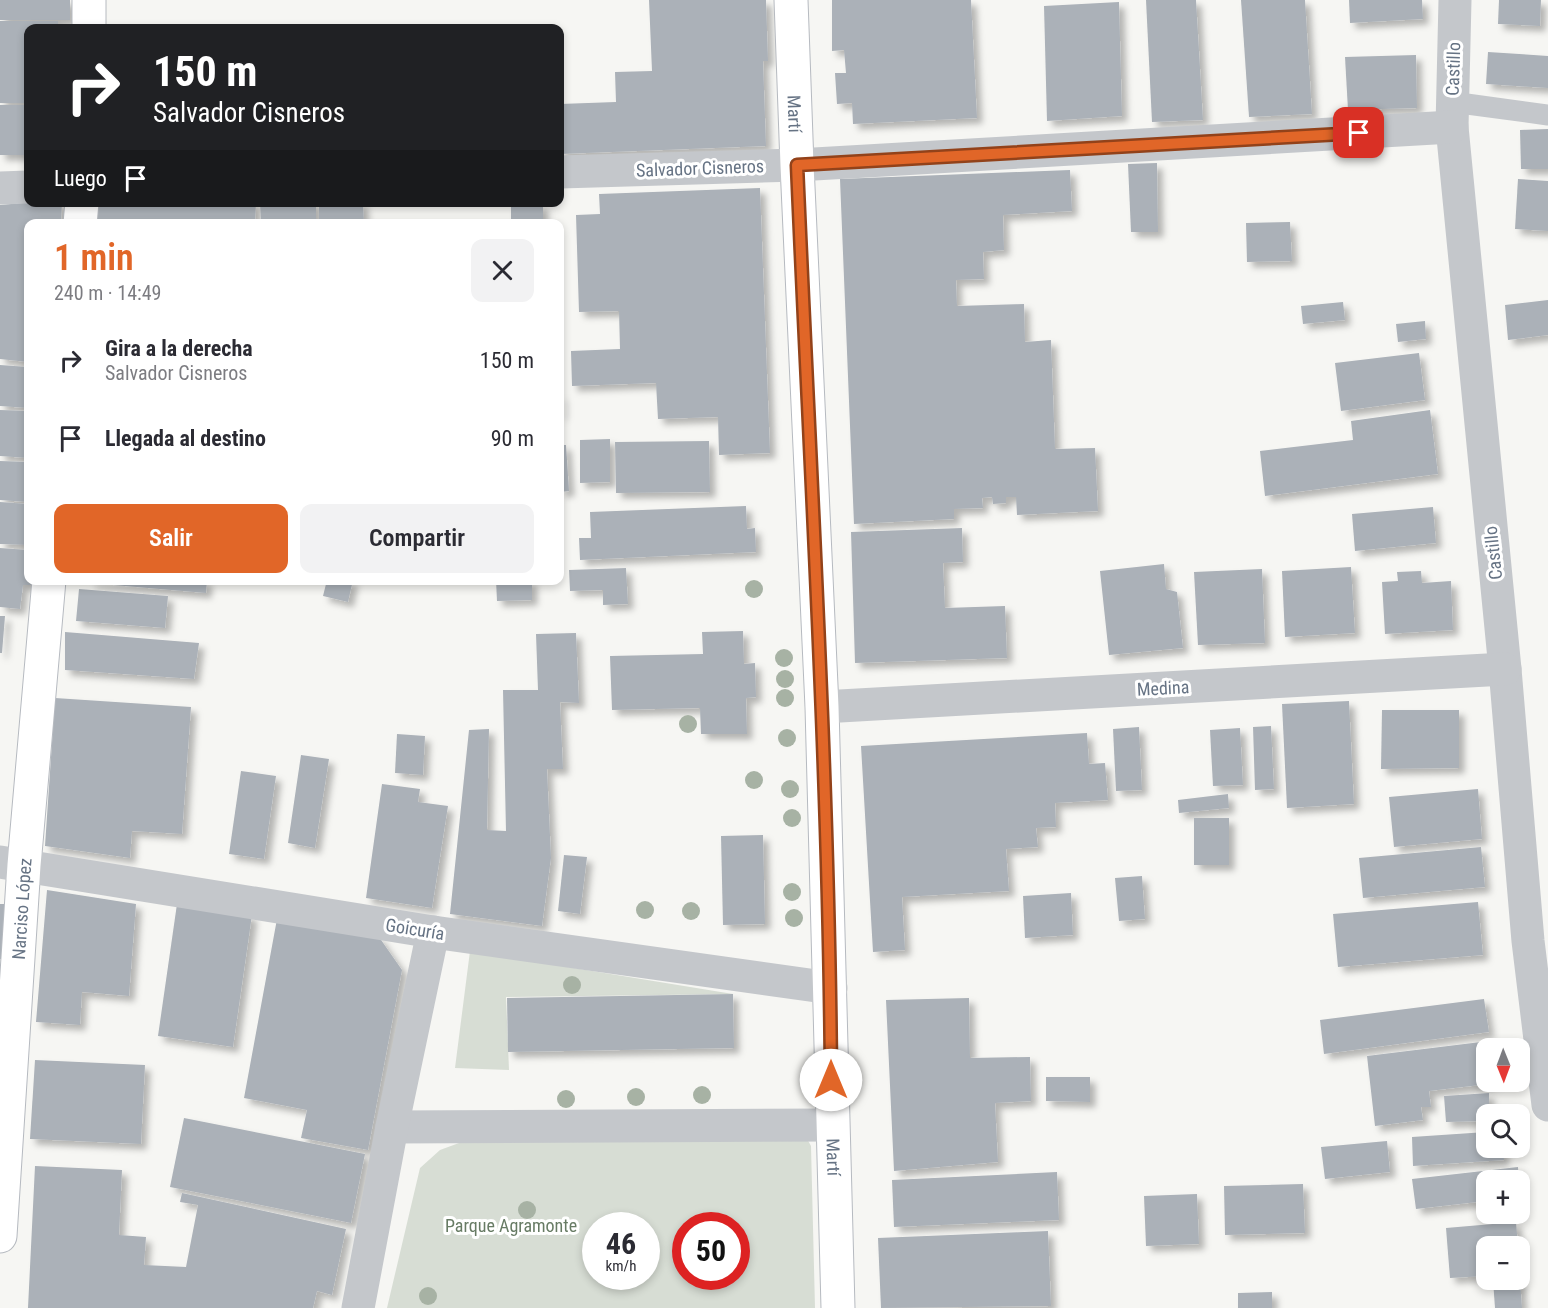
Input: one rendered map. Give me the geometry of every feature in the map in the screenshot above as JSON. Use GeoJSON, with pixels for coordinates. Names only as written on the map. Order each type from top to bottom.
{"type":"FeatureCollection","features":[{"type":"Feature","properties":{"kind":"main road"},"geometry":{"type":"LineString","coordinates":[[89,0],[89,24]]}},
{"type":"Feature","properties":{"kind":"main road","name":"Martí"},"geometry":{"type":"LineString","coordinates":[[791,0],[822,707],[838,1308]]}},
{"type":"Feature","properties":{"kind":"main road","name":"Narciso López"},"geometry":{"type":"LineString","coordinates":[[0,1236],[12,863],[48,585]]}},
{"type":"Feature","properties":{"kind":"street","name":"Castillo"},"geometry":{"type":"LineString","coordinates":[[1455,0],[1452,115],[1505,669],[1528,941],[1548,1105]]}},
{"type":"Feature","properties":{"kind":"street","name":"Salvador Cisneros"},"geometry":{"type":"LineString","coordinates":[[564,172],[797,165],[1452,115]]}},
{"type":"Feature","properties":{"kind":"street"},"geometry":{"type":"LineString","coordinates":[[0,188],[24,187]]}},
{"type":"Feature","properties":{"kind":"street","name":"Medina"},"geometry":{"type":"LineString","coordinates":[[822,707],[1505,669]]}},
{"type":"Feature","properties":{"kind":"street","name":"Goicuría"},"geometry":{"type":"LineString","coordinates":[[12,863],[433,932],[831,988]]}},
{"type":"Feature","properties":{"kind":"street"},"geometry":{"type":"LineString","coordinates":[[358,1308],[392,1128],[433,932]]}},
{"type":"Feature","properties":{"kind":"street"},"geometry":{"type":"LineString","coordinates":[[392,1128],[832,1125]]}},
{"type":"Feature","properties":{"kind":"lane","name":"Salvador Cisneros"},"geometry":{"type":"LineString","coordinates":[[1452,115],[1548,116]]}},
{"type":"Feature","properties":{"kind":"green space"},"geometry":{"type":"Polygon","coordinates":[[[470,951],[733,994],[506,997],[509,1070],[455,1068],[470,951]]]}},
{"type":"Feature","properties":{"kind":"green space","name":"Parque Agramonte"},"geometry":{"type":"Polygon","coordinates":[[[806,1137],[811,1146],[815,1308],[387,1308],[420,1168],[440,1150],[459,1143],[806,1137]]]}},
{"type":"Feature","properties":{"kind":"building"},"geometry":{"type":"Polygon","coordinates":[[[0,0],[70,0],[70,20],[0,20],[0,0]]]}},
{"type":"Feature","properties":{"kind":"building"},"geometry":{"type":"Polygon","coordinates":[[[649,0],[766,0],[768,61],[763,61],[766,146],[564,154],[564,104],[616,102],[615,72],[652,71],[649,0]]]}},
{"type":"Feature","properties":{"kind":"building"},"geometry":{"type":"Polygon","coordinates":[[[832,0],[971,0],[977,118],[853,124],[852,103],[837,104],[835,73],[846,73],[844,50],[832,51],[832,0]]]}},
{"type":"Feature","properties":{"kind":"building"},"geometry":{"type":"Polygon","coordinates":[[[1146,0],[1196,0],[1203,120],[1152,122],[1146,0]]]}},
{"type":"Feature","properties":{"kind":"building"},"geometry":{"type":"Polygon","coordinates":[[[1241,0],[1305,0],[1312,114],[1249,117],[1241,0]]]}},
{"type":"Feature","properties":{"kind":"building"},"geometry":{"type":"Polygon","coordinates":[[[1349,0],[1422,0],[1423,19],[1350,23],[1349,0]]]}},
{"type":"Feature","properties":{"kind":"building"},"geometry":{"type":"Polygon","coordinates":[[[1499,0],[1541,0],[1540,26],[1498,24],[1499,0]]]}},
{"type":"Feature","properties":{"kind":"building"},"geometry":{"type":"Polygon","coordinates":[[[1119,2],[1122,116],[1047,121],[1044,6],[1119,2]]]}},
{"type":"Feature","properties":{"kind":"building"},"geometry":{"type":"Polygon","coordinates":[[[0,21],[58,21],[58,24],[24,24],[24,103],[0,103],[0,21]]]}},
{"type":"Feature","properties":{"kind":"building"},"geometry":{"type":"Polygon","coordinates":[[[1488,52],[1548,56],[1548,88],[1486,84],[1488,52]]]}},
{"type":"Feature","properties":{"kind":"building"},"geometry":{"type":"Polygon","coordinates":[[[1416,55],[1417,108],[1348,110],[1345,57],[1416,55]]]}},
{"type":"Feature","properties":{"kind":"building"},"geometry":{"type":"Polygon","coordinates":[[[0,105],[24,105],[24,155],[0,155],[0,105]]]}},
{"type":"Feature","properties":{"kind":"building"},"geometry":{"type":"Polygon","coordinates":[[[1548,129],[1548,169],[1521,169],[1520,130],[1548,129]]]}},
{"type":"Feature","properties":{"kind":"building"},"geometry":{"type":"Polygon","coordinates":[[[1157,163],[1158,232],[1131,232],[1128,164],[1157,163]]]}},
{"type":"Feature","properties":{"kind":"building"},"geometry":{"type":"Polygon","coordinates":[[[1070,170],[1072,211],[1003,215],[1004,250],[983,252],[984,279],[956,280],[957,306],[1024,304],[1025,342],[1051,340],[1055,449],[1095,448],[1098,511],[1017,515],[1016,497],[1006,497],[1006,503],[993,504],[992,497],[982,498],[983,508],[954,509],[954,519],[854,524],[840,179],[1070,170]]]}},
{"type":"Feature","properties":{"kind":"building"},"geometry":{"type":"Polygon","coordinates":[[[1518,179],[1548,181],[1548,231],[1515,229],[1518,179]]]}},
{"type":"Feature","properties":{"kind":"building"},"geometry":{"type":"Polygon","coordinates":[[[760,188],[770,453],[719,455],[718,417],[658,419],[656,383],[572,386],[571,351],[620,349],[619,311],[579,312],[576,215],[600,214],[599,194],[760,188]]]}},
{"type":"Feature","properties":{"kind":"building"},"geometry":{"type":"Polygon","coordinates":[[[24,203],[24,207],[62,207],[61,219],[24,219],[24,362],[0,359],[0,205],[24,203]]]}},
{"type":"Feature","properties":{"kind":"building"},"geometry":{"type":"Polygon","coordinates":[[[94,207],[256,207],[255,219],[94,219],[94,207]]]}},
{"type":"Feature","properties":{"kind":"building"},"geometry":{"type":"Polygon","coordinates":[[[260,207],[316,207],[316,219],[261,219],[260,207]]]}},
{"type":"Feature","properties":{"kind":"building"},"geometry":{"type":"Polygon","coordinates":[[[319,207],[363,207],[364,219],[319,219],[319,207]]]}},
{"type":"Feature","properties":{"kind":"building"},"geometry":{"type":"Polygon","coordinates":[[[511,207],[543,207],[543,219],[511,219],[511,207]]]}},
{"type":"Feature","properties":{"kind":"building"},"geometry":{"type":"Polygon","coordinates":[[[1290,222],[1292,261],[1247,262],[1246,223],[1290,222]]]}},
{"type":"Feature","properties":{"kind":"building"},"geometry":{"type":"Polygon","coordinates":[[[1548,300],[1548,335],[1508,340],[1505,305],[1548,300]]]}},
{"type":"Feature","properties":{"kind":"building"},"geometry":{"type":"Polygon","coordinates":[[[1343,302],[1345,320],[1303,324],[1301,306],[1343,302]]]}},
{"type":"Feature","properties":{"kind":"building"},"geometry":{"type":"Polygon","coordinates":[[[1425,321],[1426,339],[1398,342],[1396,324],[1425,321]]]}},
{"type":"Feature","properties":{"kind":"building"},"geometry":{"type":"Polygon","coordinates":[[[1419,353],[1425,400],[1341,411],[1335,363],[1419,353]]]}},
{"type":"Feature","properties":{"kind":"building"},"geometry":{"type":"Polygon","coordinates":[[[0,365],[24,367],[24,408],[0,406],[0,365]]]}},
{"type":"Feature","properties":{"kind":"building"},"geometry":{"type":"Polygon","coordinates":[[[0,410],[24,411],[24,458],[0,456],[0,410]]]}},
{"type":"Feature","properties":{"kind":"building"},"geometry":{"type":"Polygon","coordinates":[[[1430,410],[1438,474],[1265,496],[1260,451],[1353,440],[1351,421],[1430,410]]]}},
{"type":"Feature","properties":{"kind":"building"},"geometry":{"type":"Polygon","coordinates":[[[610,439],[610,482],[580,483],[580,440],[610,439]]]}},
{"type":"Feature","properties":{"kind":"building"},"geometry":{"type":"Polygon","coordinates":[[[709,441],[710,492],[616,493],[615,442],[709,441]]]}},
{"type":"Feature","properties":{"kind":"building"},"geometry":{"type":"Polygon","coordinates":[[[564,445],[566,445],[569,491],[564,492],[564,445]]]}},
{"type":"Feature","properties":{"kind":"building"},"geometry":{"type":"Polygon","coordinates":[[[0,461],[24,462],[24,502],[0,500],[0,461]]]}},
{"type":"Feature","properties":{"kind":"building"},"geometry":{"type":"Polygon","coordinates":[[[0,502],[24,504],[24,545],[0,544],[0,502]]]}},
{"type":"Feature","properties":{"kind":"building"},"geometry":{"type":"Polygon","coordinates":[[[746,506],[747,529],[755,528],[756,552],[580,560],[579,538],[591,538],[590,512],[746,506]]]}},
{"type":"Feature","properties":{"kind":"building"},"geometry":{"type":"Polygon","coordinates":[[[1433,507],[1436,543],[1355,551],[1352,514],[1433,507]]]}},
{"type":"Feature","properties":{"kind":"building"},"geometry":{"type":"Polygon","coordinates":[[[962,528],[963,562],[943,563],[945,608],[1005,606],[1007,658],[855,663],[851,532],[962,528]]]}},
{"type":"Feature","properties":{"kind":"building"},"geometry":{"type":"Polygon","coordinates":[[[0,548],[24,550],[24,585],[20,609],[0,607],[0,548]]]}},
{"type":"Feature","properties":{"kind":"building"},"geometry":{"type":"Polygon","coordinates":[[[1164,564],[1166,589],[1177,592],[1183,648],[1109,655],[1100,571],[1164,564]]]}},
{"type":"Feature","properties":{"kind":"building"},"geometry":{"type":"Polygon","coordinates":[[[1351,567],[1355,633],[1285,637],[1282,571],[1351,567]]]}},
{"type":"Feature","properties":{"kind":"building"},"geometry":{"type":"Polygon","coordinates":[[[626,568],[628,604],[603,605],[603,590],[570,591],[569,570],[626,568]]]}},
{"type":"Feature","properties":{"kind":"building"},"geometry":{"type":"Polygon","coordinates":[[[1262,569],[1265,643],[1198,645],[1194,572],[1262,569]]]}},
{"type":"Feature","properties":{"kind":"building"},"geometry":{"type":"Polygon","coordinates":[[[1421,571],[1422,583],[1451,581],[1453,630],[1385,634],[1382,582],[1398,581],[1397,572],[1421,571]]]}},
{"type":"Feature","properties":{"kind":"building"},"geometry":{"type":"Polygon","coordinates":[[[113,585],[207,585],[206,593],[113,585]]]}},
{"type":"Feature","properties":{"kind":"building"},"geometry":{"type":"Polygon","coordinates":[[[326,585],[352,585],[348,602],[323,596],[326,585]]]}},
{"type":"Feature","properties":{"kind":"building"},"geometry":{"type":"Polygon","coordinates":[[[496,585],[532,585],[532,600],[497,601],[496,585]]]}},
{"type":"Feature","properties":{"kind":"building"},"geometry":{"type":"Polygon","coordinates":[[[79,589],[168,596],[165,628],[76,621],[79,589]]]}},
{"type":"Feature","properties":{"kind":"building"},"geometry":{"type":"Polygon","coordinates":[[[0,616],[5,616],[2,653],[0,653],[0,616]]]}},
{"type":"Feature","properties":{"kind":"building"},"geometry":{"type":"Polygon","coordinates":[[[743,631],[744,664],[755,663],[756,697],[746,698],[747,734],[701,734],[700,708],[612,710],[610,656],[703,654],[702,632],[743,631]]]}},
{"type":"Feature","properties":{"kind":"building"},"geometry":{"type":"Polygon","coordinates":[[[65,632],[199,643],[194,679],[65,670],[65,632]]]}},
{"type":"Feature","properties":{"kind":"building"},"geometry":{"type":"Polygon","coordinates":[[[576,633],[579,703],[560,702],[563,769],[547,769],[551,858],[542,926],[450,914],[469,730],[489,729],[487,830],[506,831],[503,690],[538,690],[536,634],[576,633]]]}},
{"type":"Feature","properties":{"kind":"building"},"geometry":{"type":"Polygon","coordinates":[[[55,698],[191,707],[182,834],[132,831],[130,858],[45,846],[55,698]]]}},
{"type":"Feature","properties":{"kind":"building"},"geometry":{"type":"Polygon","coordinates":[[[1349,701],[1354,804],[1287,808],[1282,704],[1349,701]]]}},
{"type":"Feature","properties":{"kind":"building"},"geometry":{"type":"Polygon","coordinates":[[[1382,710],[1459,710],[1459,768],[1381,769],[1382,710]]]}},
{"type":"Feature","properties":{"kind":"building"},"geometry":{"type":"Polygon","coordinates":[[[1271,726],[1274,789],[1255,790],[1253,727],[1271,726]]]}},
{"type":"Feature","properties":{"kind":"building"},"geometry":{"type":"Polygon","coordinates":[[[1139,727],[1142,790],[1116,791],[1113,729],[1139,727]]]}},
{"type":"Feature","properties":{"kind":"building"},"geometry":{"type":"Polygon","coordinates":[[[1240,728],[1243,785],[1213,786],[1210,730],[1240,728]]]}},
{"type":"Feature","properties":{"kind":"building"},"geometry":{"type":"Polygon","coordinates":[[[1087,733],[1089,764],[1105,763],[1108,800],[1055,803],[1056,827],[1036,828],[1038,847],[1006,849],[1009,891],[902,897],[905,950],[873,952],[861,746],[1087,733]]]}},
{"type":"Feature","properties":{"kind":"building"},"geometry":{"type":"Polygon","coordinates":[[[397,734],[425,736],[423,775],[395,773],[397,734]]]}},
{"type":"Feature","properties":{"kind":"building"},"geometry":{"type":"Polygon","coordinates":[[[301,755],[329,759],[315,848],[288,843],[301,755]]]}},
{"type":"Feature","properties":{"kind":"building"},"geometry":{"type":"Polygon","coordinates":[[[241,771],[276,776],[264,859],[229,854],[241,771]]]}},
{"type":"Feature","properties":{"kind":"building"},"geometry":{"type":"Polygon","coordinates":[[[382,784],[420,789],[418,802],[448,806],[432,908],[366,898],[382,784]]]}},
{"type":"Feature","properties":{"kind":"building"},"geometry":{"type":"Polygon","coordinates":[[[1478,789],[1482,839],[1394,847],[1389,797],[1478,789]]]}},
{"type":"Feature","properties":{"kind":"building"},"geometry":{"type":"Polygon","coordinates":[[[1228,794],[1229,808],[1179,813],[1178,800],[1228,794]]]}},
{"type":"Feature","properties":{"kind":"building"},"geometry":{"type":"Polygon","coordinates":[[[1194,818],[1229,818],[1229,865],[1194,865],[1194,818]]]}},
{"type":"Feature","properties":{"kind":"building"},"geometry":{"type":"Polygon","coordinates":[[[763,835],[765,924],[723,925],[721,836],[763,835]]]}},
{"type":"Feature","properties":{"kind":"building"},"geometry":{"type":"Polygon","coordinates":[[[1481,847],[1485,887],[1363,898],[1359,858],[1481,847]]]}},
{"type":"Feature","properties":{"kind":"building"},"geometry":{"type":"Polygon","coordinates":[[[564,855],[587,857],[580,914],[558,911],[564,855]]]}},
{"type":"Feature","properties":{"kind":"building"},"geometry":{"type":"Polygon","coordinates":[[[1142,876],[1145,919],[1119,921],[1115,878],[1142,876]]]}},
{"type":"Feature","properties":{"kind":"building"},"geometry":{"type":"Polygon","coordinates":[[[47,890],[136,904],[129,996],[82,992],[80,1025],[36,1022],[47,890]]]}},
{"type":"Feature","properties":{"kind":"building"},"geometry":{"type":"Polygon","coordinates":[[[1071,893],[1073,935],[1025,938],[1023,896],[1071,893]]]}},
{"type":"Feature","properties":{"kind":"building"},"geometry":{"type":"Polygon","coordinates":[[[1478,902],[1483,955],[1338,967],[1333,914],[1478,902]]]}},
{"type":"Feature","properties":{"kind":"building"},"geometry":{"type":"Polygon","coordinates":[[[0,904],[5,904],[2,959],[0,959],[0,904]]]}},
{"type":"Feature","properties":{"kind":"building"},"geometry":{"type":"Polygon","coordinates":[[[177,904],[252,915],[233,1047],[158,1036],[177,904]]]}},
{"type":"Feature","properties":{"kind":"building"},"geometry":{"type":"Polygon","coordinates":[[[277,919],[379,937],[402,970],[368,1150],[301,1138],[307,1110],[244,1098],[277,919]]]}},
{"type":"Feature","properties":{"kind":"building"},"geometry":{"type":"Polygon","coordinates":[[[733,994],[734,1048],[508,1052],[507,998],[733,994]]]}},
{"type":"Feature","properties":{"kind":"building"},"geometry":{"type":"Polygon","coordinates":[[[969,998],[970,1058],[1030,1057],[1031,1101],[995,1103],[998,1162],[894,1171],[886,1000],[969,998]]]}},
{"type":"Feature","properties":{"kind":"building"},"geometry":{"type":"Polygon","coordinates":[[[1484,999],[1489,1032],[1324,1054],[1320,1020],[1484,999]]]}},
{"type":"Feature","properties":{"kind":"building"},"geometry":{"type":"Polygon","coordinates":[[[1476,1043],[1476,1085],[1429,1091],[1431,1107],[1421,1107],[1423,1120],[1375,1126],[1367,1056],[1476,1043]]]}},
{"type":"Feature","properties":{"kind":"building"},"geometry":{"type":"Polygon","coordinates":[[[35,1060],[145,1065],[141,1144],[30,1139],[35,1060]]]}},
{"type":"Feature","properties":{"kind":"building"},"geometry":{"type":"Polygon","coordinates":[[[1046,1077],[1090,1077],[1090,1102],[1046,1101],[1046,1077]]]}},
{"type":"Feature","properties":{"kind":"building"},"geometry":{"type":"Polygon","coordinates":[[[1489,1093],[1489,1104],[1476,1104],[1476,1121],[1446,1122],[1444,1096],[1489,1093]]]}},
{"type":"Feature","properties":{"kind":"building"},"geometry":{"type":"Polygon","coordinates":[[[184,1118],[365,1154],[351,1223],[170,1187],[184,1118]]]}},
{"type":"Feature","properties":{"kind":"building"},"geometry":{"type":"Polygon","coordinates":[[[1476,1133],[1476,1158],[1504,1158],[1504,1160],[1413,1166],[1412,1137],[1476,1133]]]}},
{"type":"Feature","properties":{"kind":"building"},"geometry":{"type":"Polygon","coordinates":[[[1387,1141],[1390,1172],[1325,1179],[1321,1147],[1387,1141]]]}},
{"type":"Feature","properties":{"kind":"building"},"geometry":{"type":"Polygon","coordinates":[[[35,1166],[122,1170],[119,1235],[146,1237],[144,1265],[186,1267],[198,1205],[180,1202],[182,1193],[346,1229],[332,1295],[317,1291],[313,1308],[28,1308],[35,1166]]]}},
{"type":"Feature","properties":{"kind":"building"},"geometry":{"type":"Polygon","coordinates":[[[1518,1167],[1518,1170],[1492,1170],[1518,1167]]]}},
{"type":"Feature","properties":{"kind":"building"},"geometry":{"type":"Polygon","coordinates":[[[1057,1172],[1059,1220],[894,1227],[892,1180],[1057,1172]]]}},
{"type":"Feature","properties":{"kind":"building"},"geometry":{"type":"Polygon","coordinates":[[[1476,1172],[1476,1202],[1416,1209],[1412,1179],[1476,1172]]]}},
{"type":"Feature","properties":{"kind":"building"},"geometry":{"type":"Polygon","coordinates":[[[1303,1184],[1305,1233],[1225,1235],[1224,1186],[1303,1184]]]}},
{"type":"Feature","properties":{"kind":"building"},"geometry":{"type":"Polygon","coordinates":[[[1197,1194],[1199,1244],[1146,1246],[1144,1196],[1197,1194]]]}},
{"type":"Feature","properties":{"kind":"building"},"geometry":{"type":"Polygon","coordinates":[[[1516,1224],[1517,1236],[1476,1236],[1476,1277],[1450,1278],[1446,1228],[1516,1224]]]}},
{"type":"Feature","properties":{"kind":"building"},"geometry":{"type":"Polygon","coordinates":[[[1048,1231],[1051,1306],[881,1308],[878,1238],[1048,1231]]]}},
{"type":"Feature","properties":{"kind":"building"},"geometry":{"type":"Polygon","coordinates":[[[1494,1290],[1521,1290],[1522,1308],[1495,1308],[1494,1290]]]}},
{"type":"Feature","properties":{"kind":"building"},"geometry":{"type":"Polygon","coordinates":[[[1272,1292],[1272,1308],[1238,1308],[1238,1293],[1272,1292]]]}},
{"type":"Feature","properties":{"kind":"route"},"geometry":{"type":"LineString","coordinates":[[831,1080],[831,988],[822,707],[797,165],[1359,133]]}}]}
